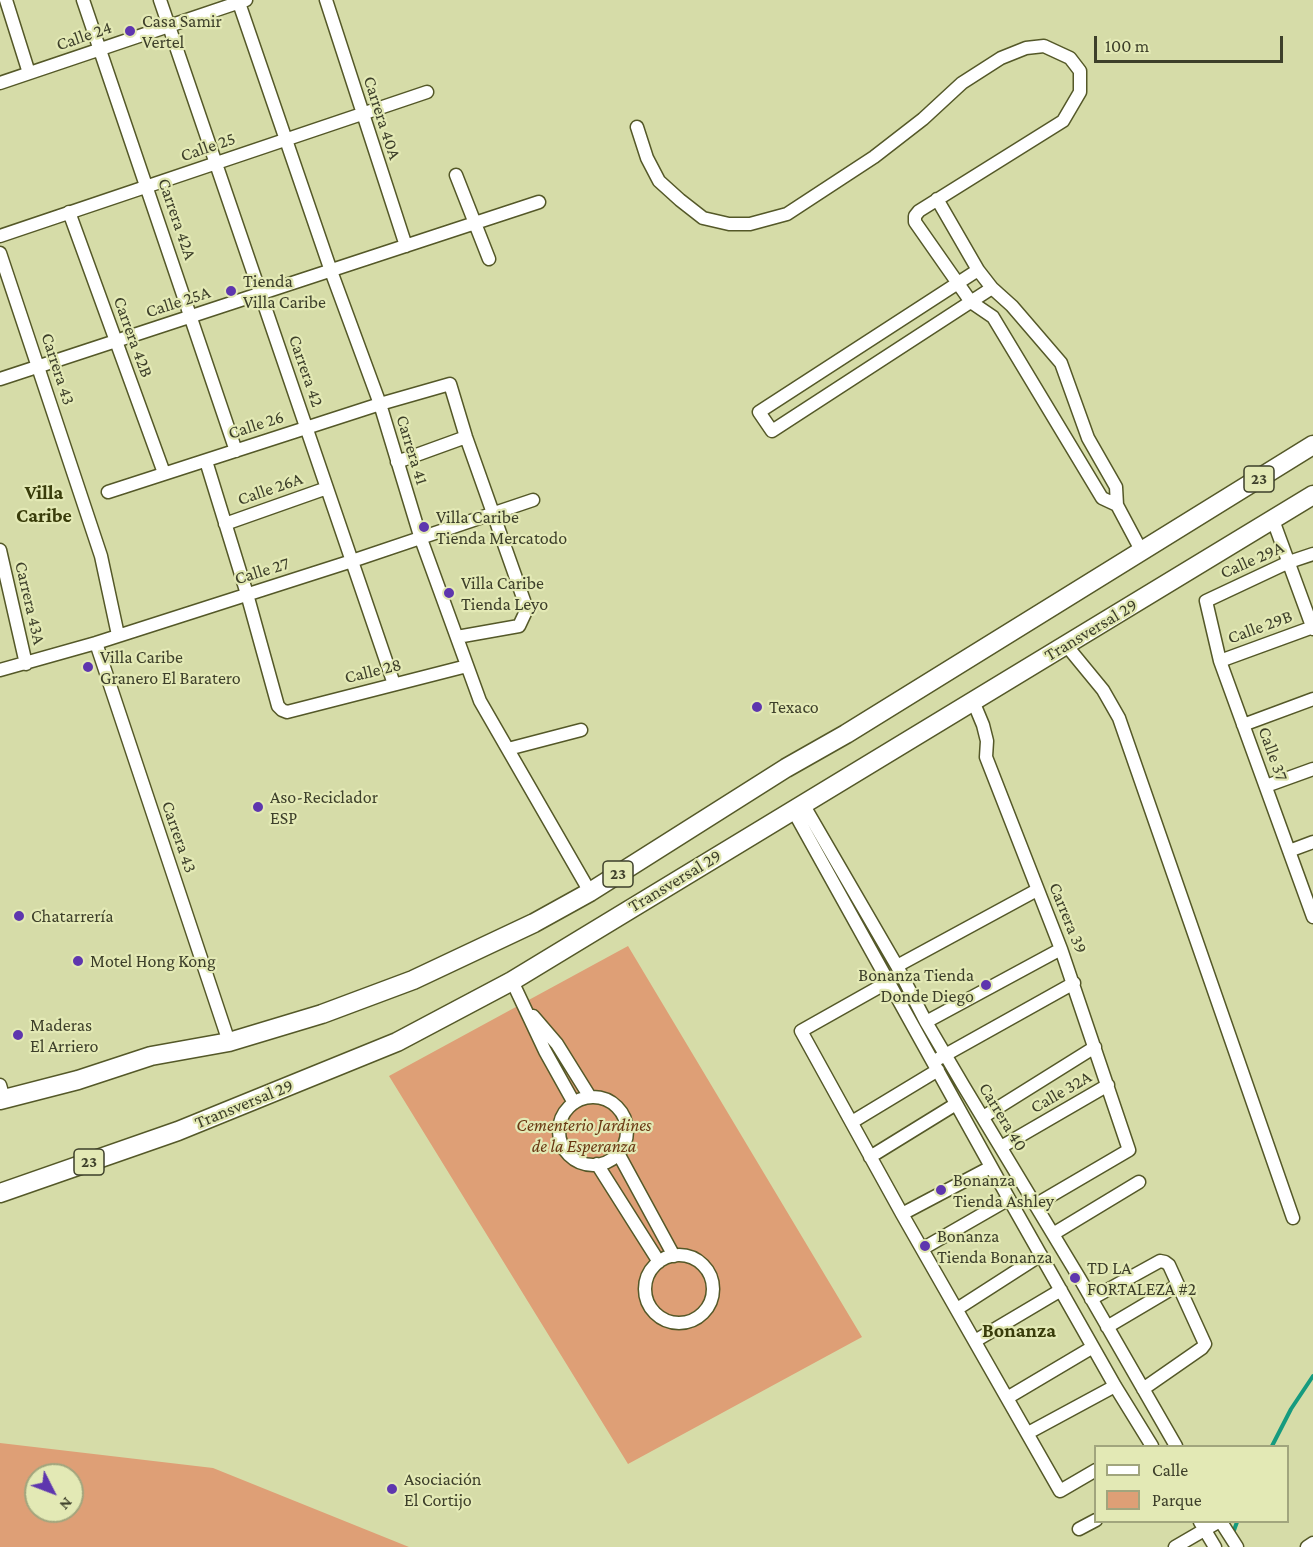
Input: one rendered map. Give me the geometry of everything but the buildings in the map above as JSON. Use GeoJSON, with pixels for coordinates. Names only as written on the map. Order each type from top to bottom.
{"type":"FeatureCollection","features":[{"type":"Feature","properties":{"kind":"highway","name":"Transversal 29"},"geometry":{"type":"LineString","coordinates":[[1,1094],[78,1080],[151,1056],[229,1042],[322,1014],[413,980],[534,923],[590,892],[786,768],[846,734],[1313,445]]}},
{"type":"Feature","properties":{"kind":"highway","name":"Transversal 29"},"geometry":{"type":"LineString","coordinates":[[0,1193],[178,1131],[397,1042],[512,981],[1313,495]]}},
{"type":"Feature","properties":{"kind":"street"},"geometry":{"type":"LineString","coordinates":[[6,0],[29,73]]}},
{"type":"Feature","properties":{"kind":"street","name":"Carrera 42A"},"geometry":{"type":"LineString","coordinates":[[83,0],[236,451]]}},
{"type":"Feature","properties":{"kind":"street","name":"Carrera 42"},"geometry":{"type":"LineString","coordinates":[[160,0],[394,684]]}},
{"type":"Feature","properties":{"kind":"street","name":"Carrera 40A"},"geometry":{"type":"LineString","coordinates":[[326,0],[406,246]]}},
{"type":"Feature","properties":{"kind":"street","name":"Calle 24"},"geometry":{"type":"LineString","coordinates":[[0,83],[242,1]]}},
{"type":"Feature","properties":{"kind":"street","name":"Carrera 41"},"geometry":{"type":"LineString","coordinates":[[242,1],[331,271],[380,404],[421,539],[480,701],[590,892]]}},
{"type":"Feature","properties":{"kind":"street"},"geometry":{"type":"LineString","coordinates":[[637,127],[647,158],[659,181],[680,200],[703,218],[729,224],[750,224],[787,214],[864,164],[923,119],[962,83],[1000,58],[1026,48],[1044,46],[1070,58],[1080,71],[1080,92],[1063,121],[919,211],[915,216],[915,222],[970,302],[993,317],[1102,498],[1117,505]]}},
{"type":"Feature","properties":{"kind":"street","name":"Calle 25"},"geometry":{"type":"LineString","coordinates":[[0,236],[427,92]]}},
{"type":"Feature","properties":{"kind":"street"},"geometry":{"type":"LineString","coordinates":[[456,175],[489,259]]}},
{"type":"Feature","properties":{"kind":"street"},"geometry":{"type":"LineString","coordinates":[[938,199],[978,270],[1061,363],[1088,438],[1116,487],[1117,505],[1142,552]]}},
{"type":"Feature","properties":{"kind":"street","name":"Calle 25A"},"geometry":{"type":"LineString","coordinates":[[0,379],[539,202]]}},
{"type":"Feature","properties":{"kind":"street","name":"Carrera 42B"},"geometry":{"type":"LineString","coordinates":[[69,212],[164,473]]}},
{"type":"Feature","properties":{"kind":"street","name":"Carrera 43"},"geometry":{"type":"LineString","coordinates":[[0,254],[101,556],[118,635]]}},
{"type":"Feature","properties":{"kind":"street"},"geometry":{"type":"LineString","coordinates":[[978,270],[759,412],[772,431],[992,288]]}},
{"type":"Feature","properties":{"kind":"street"},"geometry":{"type":"LineString","coordinates":[[860,346],[874,364]]}},
{"type":"Feature","properties":{"kind":"street","name":"Calle 26"},"geometry":{"type":"LineString","coordinates":[[108,492],[380,404],[450,384],[466,437]]}},
{"type":"Feature","properties":{"kind":"street"},"geometry":{"type":"LineString","coordinates":[[397,462],[466,437],[527,609],[519,626],[457,637]]}},
{"type":"Feature","properties":{"kind":"street"},"geometry":{"type":"LineString","coordinates":[[206,461],[248,594]]}},
{"type":"Feature","properties":{"kind":"street","name":"Calle 26A"},"geometry":{"type":"LineString","coordinates":[[225,524],[327,488]]}},
{"type":"Feature","properties":{"kind":"street","name":"Calle 27"},"geometry":{"type":"LineString","coordinates":[[0,670],[96,643],[421,539],[533,500]]}},
{"type":"Feature","properties":{"kind":"street"},"geometry":{"type":"LineString","coordinates":[[1273,520],[1313,627]]}},
{"type":"Feature","properties":{"kind":"street","name":"Carrera 43A"},"geometry":{"type":"LineString","coordinates":[[0,550],[26,664]]}},
{"type":"Feature","properties":{"kind":"street","name":"Calle 29A"},"geometry":{"type":"LineString","coordinates":[[1206,601],[1289,562],[1313,554]]}},
{"type":"Feature","properties":{"kind":"street","name":"Calle 28"},"geometry":{"type":"LineString","coordinates":[[248,594],[278,706],[288,712],[467,666]]}},
{"type":"Feature","properties":{"kind":"street","name":"Calle 37"},"geometry":{"type":"LineString","coordinates":[[1206,601],[1220,661],[1313,915]]}},
{"type":"Feature","properties":{"kind":"street","name":"Calle 29B"},"geometry":{"type":"LineString","coordinates":[[1220,661],[1313,627]]}},
{"type":"Feature","properties":{"kind":"street","name":"Carrera 43"},"geometry":{"type":"LineString","coordinates":[[96,643],[229,1042]]}},
{"type":"Feature","properties":{"kind":"street"},"geometry":{"type":"LineString","coordinates":[[1066,645],[1104,690],[1119,718],[1293,1218]]}},
{"type":"Feature","properties":{"kind":"street"},"geometry":{"type":"LineString","coordinates":[[1243,725],[1313,699]]}},
{"type":"Feature","properties":{"kind":"street","name":"Carrera 39"},"geometry":{"type":"LineString","coordinates":[[973,701],[984,725],[987,741],[986,757],[1074,983],[1129,1150],[1035,1205]]}},
{"type":"Feature","properties":{"kind":"street"},"geometry":{"type":"LineString","coordinates":[[508,749],[581,730]]}},
{"type":"Feature","properties":{"kind":"street"},"geometry":{"type":"LineString","coordinates":[[1266,786],[1313,769]]}},
{"type":"Feature","properties":{"kind":"street","name":"Carrera 40"},"geometry":{"type":"LineString","coordinates":[[798,807],[897,966],[945,1055],[1053,1234],[1175,1445]]}},
{"type":"Feature","properties":{"kind":"street","name":"Carrera 40"},"geometry":{"type":"LineString","coordinates":[[798,807],[888,982],[1147,1445]]}},
{"type":"Feature","properties":{"kind":"street"},"geometry":{"type":"LineString","coordinates":[[1289,851],[1313,842]]}},
{"type":"Feature","properties":{"kind":"street"},"geometry":{"type":"LineString","coordinates":[[897,966],[1037,890]]}},
{"type":"Feature","properties":{"kind":"street"},"geometry":{"type":"LineString","coordinates":[[926,1022],[1061,949]]}},
{"type":"Feature","properties":{"kind":"street"},"geometry":{"type":"LineString","coordinates":[[512,981],[545,1051],[574,1103]]}},
{"type":"Feature","properties":{"kind":"street"},"geometry":{"type":"LineString","coordinates":[[888,982],[801,1031],[1060,1491],[1094,1471]]}},
{"type":"Feature","properties":{"kind":"street"},"geometry":{"type":"LineString","coordinates":[[852,1122],[936,1066],[945,1055],[1074,983]]}},
{"type":"Feature","properties":{"kind":"street"},"geometry":{"type":"LineString","coordinates":[[523,1003],[557,1044],[590,1097]]}},
{"type":"Feature","properties":{"kind":"street"},"geometry":{"type":"LineString","coordinates":[[545,1051],[557,1044]]}},
{"type":"Feature","properties":{"kind":"street"},"geometry":{"type":"LineString","coordinates":[[983,1117],[1095,1047]]}},
{"type":"Feature","properties":{"kind":"street","name":"Calle 32A"},"geometry":{"type":"LineString","coordinates":[[1001,1147],[1108,1085]]}},
{"type":"Feature","properties":{"kind":"street"},"geometry":{"type":"LineString","coordinates":[[590,1097],[606,1099],[613,1103],[623,1115],[627,1131],[623,1146],[618,1153],[597,1164],[581,1162],[574,1158],[563,1146],[561,1139],[561,1122],[568,1108],[590,1097]]}},
{"type":"Feature","properties":{"kind":"street"},"geometry":{"type":"LineString","coordinates":[[870,1157],[956,1104]]}},
{"type":"Feature","properties":{"kind":"street"},"geometry":{"type":"LineString","coordinates":[[618,1153],[674,1256]]}},
{"type":"Feature","properties":{"kind":"street"},"geometry":{"type":"LineString","coordinates":[[597,1164],[659,1262]]}},
{"type":"Feature","properties":{"kind":"street"},"geometry":{"type":"LineString","coordinates":[[902,1214],[991,1167]]}},
{"type":"Feature","properties":{"kind":"street"},"geometry":{"type":"LineString","coordinates":[[1053,1234],[1139,1182]]}},
{"type":"Feature","properties":{"kind":"street"},"geometry":{"type":"LineString","coordinates":[[616,1194],[635,1183]]}},
{"type":"Feature","properties":{"kind":"street"},"geometry":{"type":"LineString","coordinates":[[922,1249],[1009,1199]]}},
{"type":"Feature","properties":{"kind":"street"},"geometry":{"type":"LineString","coordinates":[[674,1256],[690,1257],[708,1272],[712,1280],[712,1296],[709,1304],[692,1321],[676,1323],[668,1321],[654,1313],[649,1306],[645,1290],[646,1282],[648,1274],[659,1262],[674,1256]]}},
{"type":"Feature","properties":{"kind":"street"},"geometry":{"type":"LineString","coordinates":[[957,1310],[1041,1256]]}},
{"type":"Feature","properties":{"kind":"street"},"geometry":{"type":"LineString","coordinates":[[1091,1299],[1160,1261],[1169,1265],[1205,1344],[1143,1389]]}},
{"type":"Feature","properties":{"kind":"street"},"geometry":{"type":"LineString","coordinates":[[1107,1327],[1178,1285]]}},
{"type":"Feature","properties":{"kind":"street"},"geometry":{"type":"LineString","coordinates":[[975,1341],[1061,1290]]}},
{"type":"Feature","properties":{"kind":"street"},"geometry":{"type":"LineString","coordinates":[[1007,1398],[1093,1347]]}},
{"type":"Feature","properties":{"kind":"street"},"geometry":{"type":"LineString","coordinates":[[1028,1433],[1115,1386]]}},
{"type":"Feature","properties":{"kind":"street"},"geometry":{"type":"LineString","coordinates":[[1079,1529],[1094,1521]]}},
{"type":"Feature","properties":{"kind":"street"},"geometry":{"type":"LineString","coordinates":[[1220,1523],[1236,1547]]}},
{"type":"Feature","properties":{"kind":"street"},"geometry":{"type":"LineString","coordinates":[[1175,1547],[1202,1525],[1215,1547]]}},
{"type":"Feature","properties":{"kind":"street"},"geometry":{"type":"LineString","coordinates":[[1306,1547],[1313,1543]]}},
{"type":"Feature","properties":{"kind":"green space","name":"Cementerio Jardines de la Esperanza"},"geometry":{"type":"Polygon","coordinates":[[[628,946],[862,1337],[628,1464],[389,1076],[628,946]]]}},
{"type":"Feature","properties":{"kind":"green space"},"geometry":{"type":"Polygon","coordinates":[[[0,1443],[213,1468],[409,1547],[0,1547],[0,1443]]]}},
{"type":"Feature","properties":{"kind":"waterway"},"geometry":{"type":"LineString","coordinates":[[1273,1445],[1291,1409],[1313,1376]]}},
{"type":"Feature","properties":{"kind":"waterway"},"geometry":{"type":"LineString","coordinates":[[1233,1533],[1237,1523]]}},
{"type":"Feature","properties":{"kind":"place","name":"Casa Samir Vertel"},"geometry":{"type":"Point","coordinates":[130,31]}},
{"type":"Feature","properties":{"kind":"place","name":"Tienda Villa Caribe"},"geometry":{"type":"Point","coordinates":[231,291]}},
{"type":"Feature","properties":{"kind":"place","name":"Villa Caribe Tienda Mercatodo"},"geometry":{"type":"Point","coordinates":[424,527]}},
{"type":"Feature","properties":{"kind":"place","name":"Villa Caribe Tienda Leyo"},"geometry":{"type":"Point","coordinates":[449,593]}},
{"type":"Feature","properties":{"kind":"place","name":"Villa Caribe Granero El Baratero"},"geometry":{"type":"Point","coordinates":[88,667]}},
{"type":"Feature","properties":{"kind":"place","name":"Texaco"},"geometry":{"type":"Point","coordinates":[757,707]}},
{"type":"Feature","properties":{"kind":"place","name":"Aso-Reciclador ESP"},"geometry":{"type":"Point","coordinates":[258,807]}},
{"type":"Feature","properties":{"kind":"place","name":"Chatarrería"},"geometry":{"type":"Point","coordinates":[19,916]}},
{"type":"Feature","properties":{"kind":"place","name":"Motel Hong Kong"},"geometry":{"type":"Point","coordinates":[78,961]}},
{"type":"Feature","properties":{"kind":"place","name":"Bonanza Tienda Donde Diego"},"geometry":{"type":"Point","coordinates":[986,985]}},
{"type":"Feature","properties":{"kind":"place","name":"Maderas El Arriero"},"geometry":{"type":"Point","coordinates":[18,1035]}},
{"type":"Feature","properties":{"kind":"place","name":"Bonanza Tienda Ashley"},"geometry":{"type":"Point","coordinates":[941,1190]}},
{"type":"Feature","properties":{"kind":"place","name":"Bonanza Tienda Bonanza"},"geometry":{"type":"Point","coordinates":[925,1246]}},
{"type":"Feature","properties":{"kind":"place","name":"TD LA FORTALEZA #2"},"geometry":{"type":"Point","coordinates":[1075,1278]}},
{"type":"Feature","properties":{"kind":"place","name":"Asociación El Cortijo"},"geometry":{"type":"Point","coordinates":[392,1489]}},
{"type":"Feature","properties":{"kind":"district","name":"Villa Caribe"},"geometry":{"type":"Point","coordinates":[44,504]}},
{"type":"Feature","properties":{"kind":"district","name":"Bonanza"},"geometry":{"type":"Point","coordinates":[1019,1331]}}]}
